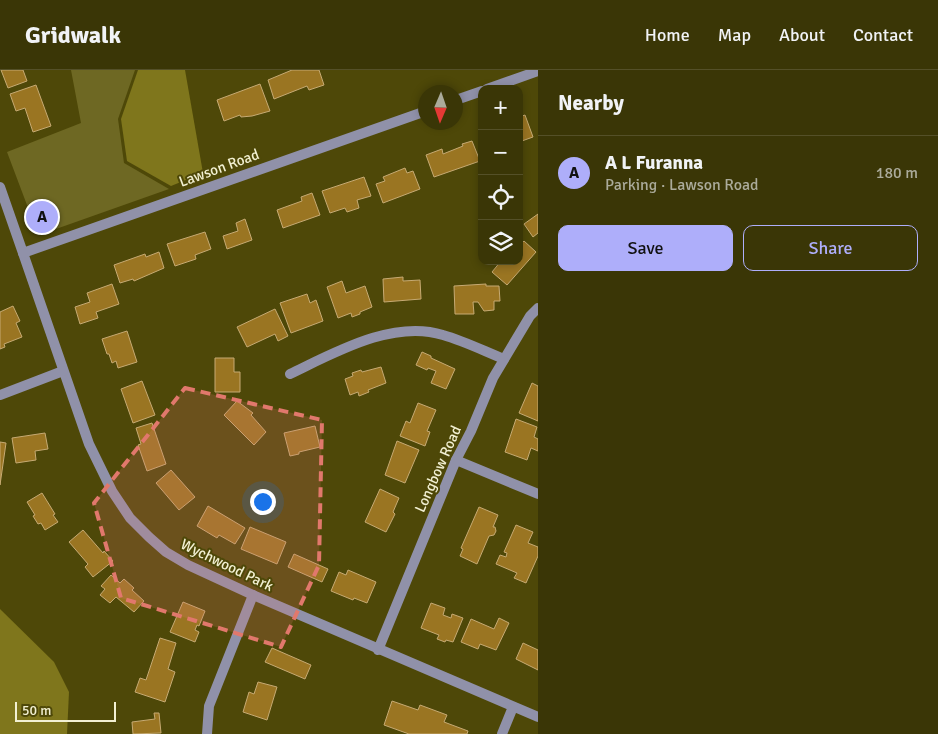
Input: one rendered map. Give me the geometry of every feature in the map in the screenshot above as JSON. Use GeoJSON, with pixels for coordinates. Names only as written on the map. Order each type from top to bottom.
{"type":"FeatureCollection","features":[{"type":"Feature","properties":{"kind":"street"},"geometry":{"type":"LineString","coordinates":[[498,85],[538,71]]}},
{"type":"Feature","properties":{"kind":"street"},"geometry":{"type":"LineString","coordinates":[[463,98],[478,92]]}},
{"type":"Feature","properties":{"kind":"street","name":"Lawson Road"},"geometry":{"type":"LineString","coordinates":[[23,253],[418,114]]}},
{"type":"Feature","properties":{"kind":"street","name":"Wychwood Park"},"geometry":{"type":"LineString","coordinates":[[0,188],[89,444],[112,491],[130,518],[149,537],[166,552],[188,566],[378,650],[538,717]]}},
{"type":"Feature","properties":{"kind":"street","name":"Longbow Road"},"geometry":{"type":"LineString","coordinates":[[378,650],[456,460],[471,431],[493,378],[530,316],[538,308]]}},
{"type":"Feature","properties":{"kind":"street"},"geometry":{"type":"LineString","coordinates":[[290,374],[347,347],[398,332],[421,331],[442,334],[504,359]]}},
{"type":"Feature","properties":{"kind":"street"},"geometry":{"type":"LineString","coordinates":[[0,395],[63,371]]}},
{"type":"Feature","properties":{"kind":"street"},"geometry":{"type":"LineString","coordinates":[[456,460],[538,494]]}},
{"type":"Feature","properties":{"kind":"street"},"geometry":{"type":"LineString","coordinates":[[207,734],[209,706],[253,595]]}},
{"type":"Feature","properties":{"kind":"street"},"geometry":{"type":"LineString","coordinates":[[502,734],[513,707]]}},
{"type":"Feature","properties":{"kind":"highlighted area"},"geometry":{"type":"Polygon","coordinates":[[[185,388],[322,420],[319,565],[281,647],[121,598],[94,503],[185,388]]]}},
{"type":"Feature","properties":{"kind":"shaded area"},"geometry":{"type":"Polygon","coordinates":[[[71,70],[135,70],[118,119],[124,163],[169,189],[39,235],[37,229],[57,221],[52,205],[30,213],[7,152],[81,123],[71,70]]]}},
{"type":"Feature","properties":{"kind":"shaded area"},"geometry":{"type":"Polygon","coordinates":[[[138,70],[185,70],[203,173],[171,186],[127,161],[121,119],[138,70]]]}},
{"type":"Feature","properties":{"kind":"shaded area"},"geometry":{"type":"Polygon","coordinates":[[[0,609],[54,662],[69,692],[67,734],[0,734],[0,609]]]}},
{"type":"Feature","properties":{"kind":"building"},"geometry":{"type":"Polygon","coordinates":[[[1,70],[23,70],[27,81],[8,88],[1,70]]]}},
{"type":"Feature","properties":{"kind":"building"},"geometry":{"type":"Polygon","coordinates":[[[292,70],[319,70],[324,85],[309,90],[307,86],[274,99],[268,80],[292,70]]]}},
{"type":"Feature","properties":{"kind":"building"},"geometry":{"type":"Polygon","coordinates":[[[260,84],[270,111],[252,116],[241,117],[240,115],[224,121],[217,100],[260,84]]]}},
{"type":"Feature","properties":{"kind":"building"},"geometry":{"type":"Polygon","coordinates":[[[36,85],[51,126],[33,132],[25,108],[16,111],[10,94],[36,85]]]}},
{"type":"Feature","properties":{"kind":"building"},"geometry":{"type":"Polygon","coordinates":[[[525,115],[533,137],[523,141],[523,130],[523,116],[525,115]]]}},
{"type":"Feature","properties":{"kind":"building"},"geometry":{"type":"Polygon","coordinates":[[[472,141],[478,156],[478,162],[434,177],[426,155],[442,149],[443,154],[463,146],[462,144],[472,141]]]}},
{"type":"Feature","properties":{"kind":"building"},"geometry":{"type":"Polygon","coordinates":[[[405,168],[407,173],[413,171],[420,189],[383,203],[376,184],[385,181],[383,177],[405,168]]]}},
{"type":"Feature","properties":{"kind":"building"},"geometry":{"type":"Polygon","coordinates":[[[364,177],[371,196],[357,200],[359,208],[347,212],[345,208],[330,213],[322,191],[364,177]]]}},
{"type":"Feature","properties":{"kind":"building"},"geometry":{"type":"Polygon","coordinates":[[[312,193],[320,215],[283,228],[277,210],[302,201],[301,197],[312,193]]]}},
{"type":"Feature","properties":{"kind":"building"},"geometry":{"type":"Polygon","coordinates":[[[538,214],[538,233],[533,237],[524,224],[538,214]]]}},
{"type":"Feature","properties":{"kind":"building"},"geometry":{"type":"Polygon","coordinates":[[[245,219],[252,240],[227,249],[223,236],[238,231],[236,223],[245,219]]]}},
{"type":"Feature","properties":{"kind":"building"},"geometry":{"type":"Polygon","coordinates":[[[205,232],[211,249],[195,255],[196,259],[175,266],[167,244],[205,232]]]}},
{"type":"Feature","properties":{"kind":"building"},"geometry":{"type":"Polygon","coordinates":[[[523,242],[536,252],[507,285],[492,272],[498,265],[523,265],[523,242]]]}},
{"type":"Feature","properties":{"kind":"building"},"geometry":{"type":"Polygon","coordinates":[[[159,252],[164,268],[134,281],[133,279],[120,283],[114,265],[145,254],[146,257],[159,252]]]}},
{"type":"Feature","properties":{"kind":"building"},"geometry":{"type":"Polygon","coordinates":[[[403,277],[403,281],[420,280],[421,299],[384,302],[383,279],[403,277]]]}},
{"type":"Feature","properties":{"kind":"building"},"geometry":{"type":"Polygon","coordinates":[[[342,281],[346,293],[365,286],[372,307],[352,317],[351,313],[338,318],[327,287],[342,281]]]}},
{"type":"Feature","properties":{"kind":"building"},"geometry":{"type":"Polygon","coordinates":[[[112,284],[119,304],[96,312],[98,318],[80,324],[75,307],[90,302],[87,293],[112,284]]]}},
{"type":"Feature","properties":{"kind":"building"},"geometry":{"type":"Polygon","coordinates":[[[486,284],[486,286],[499,286],[500,301],[494,301],[494,310],[484,311],[478,302],[473,302],[474,314],[455,314],[454,286],[486,284]]]}},
{"type":"Feature","properties":{"kind":"building"},"geometry":{"type":"Polygon","coordinates":[[[307,294],[310,303],[316,300],[323,321],[291,333],[280,303],[307,294]]]}},
{"type":"Feature","properties":{"kind":"building"},"geometry":{"type":"Polygon","coordinates":[[[13,306],[20,321],[16,323],[22,337],[4,344],[5,347],[0,349],[0,312],[13,306]]]}},
{"type":"Feature","properties":{"kind":"building"},"geometry":{"type":"Polygon","coordinates":[[[275,309],[288,336],[278,341],[275,334],[247,347],[237,327],[275,309]]]}},
{"type":"Feature","properties":{"kind":"building"},"geometry":{"type":"Polygon","coordinates":[[[127,331],[137,362],[118,368],[116,361],[112,363],[109,354],[107,354],[102,339],[127,331]]]}},
{"type":"Feature","properties":{"kind":"building"},"geometry":{"type":"Polygon","coordinates":[[[422,352],[455,369],[446,389],[431,383],[436,371],[428,368],[427,370],[416,365],[422,352]]]}},
{"type":"Feature","properties":{"kind":"building"},"geometry":{"type":"Polygon","coordinates":[[[215,358],[234,358],[234,372],[240,372],[240,392],[215,392],[215,358]]]}},
{"type":"Feature","properties":{"kind":"building"},"geometry":{"type":"Polygon","coordinates":[[[381,367],[386,383],[368,390],[369,392],[359,396],[358,392],[350,395],[345,379],[353,376],[352,373],[361,370],[362,372],[381,367]]]}},
{"type":"Feature","properties":{"kind":"building"},"geometry":{"type":"Polygon","coordinates":[[[142,381],[155,415],[133,423],[121,389],[142,381]]]}},
{"type":"Feature","properties":{"kind":"building"},"geometry":{"type":"Polygon","coordinates":[[[532,383],[538,386],[538,421],[519,413],[532,383]]]}},
{"type":"Feature","properties":{"kind":"building"},"geometry":{"type":"Polygon","coordinates":[[[237,401],[253,413],[251,415],[266,432],[254,445],[224,415],[237,401]]]}},
{"type":"Feature","properties":{"kind":"building"},"geometry":{"type":"Polygon","coordinates":[[[418,403],[436,410],[427,431],[430,432],[425,446],[400,436],[406,421],[410,423],[418,403]]]}},
{"type":"Feature","properties":{"kind":"building"},"geometry":{"type":"Polygon","coordinates":[[[516,419],[537,427],[534,437],[538,439],[538,451],[531,448],[527,460],[505,452],[516,419]]]}},
{"type":"Feature","properties":{"kind":"building"},"geometry":{"type":"Polygon","coordinates":[[[152,423],[166,464],[147,471],[138,445],[141,444],[136,428],[152,423]]]}},
{"type":"Feature","properties":{"kind":"building"},"geometry":{"type":"Polygon","coordinates":[[[315,426],[320,447],[290,456],[284,433],[315,426]]]}},
{"type":"Feature","properties":{"kind":"building"},"geometry":{"type":"Polygon","coordinates":[[[45,433],[48,449],[35,451],[36,460],[16,463],[12,438],[45,433]]]}},
{"type":"Feature","properties":{"kind":"building"},"geometry":{"type":"Polygon","coordinates":[[[397,441],[419,450],[405,483],[385,475],[397,441]]]}},
{"type":"Feature","properties":{"kind":"building"},"geometry":{"type":"Polygon","coordinates":[[[0,442],[6,443],[0,485],[0,442]]]}},
{"type":"Feature","properties":{"kind":"building"},"geometry":{"type":"Polygon","coordinates":[[[171,470],[195,497],[179,510],[156,483],[171,470]]]}},
{"type":"Feature","properties":{"kind":"building"},"geometry":{"type":"Polygon","coordinates":[[[380,489],[399,498],[393,512],[395,514],[386,532],[365,522],[380,489]]]}},
{"type":"Feature","properties":{"kind":"building"},"geometry":{"type":"Polygon","coordinates":[[[42,493],[58,522],[45,530],[41,523],[38,524],[27,502],[42,493]]]}},
{"type":"Feature","properties":{"kind":"building"},"geometry":{"type":"Polygon","coordinates":[[[208,506],[245,528],[235,544],[219,535],[217,538],[197,526],[208,506]]]}},
{"type":"Feature","properties":{"kind":"building"},"geometry":{"type":"Polygon","coordinates":[[[479,507],[498,515],[493,527],[495,527],[496,531],[494,535],[489,536],[477,564],[460,556],[463,549],[461,548],[479,507]]]}},
{"type":"Feature","properties":{"kind":"building"},"geometry":{"type":"Polygon","coordinates":[[[516,525],[533,532],[528,543],[538,547],[538,556],[526,583],[514,578],[517,573],[496,564],[500,555],[506,557],[507,553],[504,552],[516,525]]]}},
{"type":"Feature","properties":{"kind":"building"},"geometry":{"type":"Polygon","coordinates":[[[250,527],[286,542],[277,564],[241,549],[250,527]]]}},
{"type":"Feature","properties":{"kind":"building"},"geometry":{"type":"Polygon","coordinates":[[[83,530],[103,553],[104,551],[113,561],[93,577],[85,567],[88,564],[69,542],[83,530]]]}},
{"type":"Feature","properties":{"kind":"building"},"geometry":{"type":"Polygon","coordinates":[[[294,554],[328,569],[322,582],[288,567],[294,554]]]}},
{"type":"Feature","properties":{"kind":"building"},"geometry":{"type":"Polygon","coordinates":[[[348,570],[376,582],[367,603],[354,598],[353,600],[331,591],[339,572],[346,575],[348,570]]]}},
{"type":"Feature","properties":{"kind":"building"},"geometry":{"type":"Polygon","coordinates":[[[111,575],[120,583],[124,579],[144,601],[134,612],[116,597],[110,603],[100,595],[105,589],[101,586],[111,575]]]}},
{"type":"Feature","properties":{"kind":"building"},"geometry":{"type":"Polygon","coordinates":[[[183,602],[205,611],[199,626],[197,625],[195,630],[199,632],[195,642],[170,632],[183,602]]]}},
{"type":"Feature","properties":{"kind":"building"},"geometry":{"type":"Polygon","coordinates":[[[431,603],[445,608],[443,615],[451,618],[452,614],[463,618],[453,642],[437,639],[439,635],[421,628],[431,603]]]}},
{"type":"Feature","properties":{"kind":"building"},"geometry":{"type":"Polygon","coordinates":[[[499,618],[509,623],[496,650],[480,644],[478,649],[461,642],[471,619],[494,629],[499,618]]]}},
{"type":"Feature","properties":{"kind":"building"},"geometry":{"type":"Polygon","coordinates":[[[160,638],[176,643],[168,669],[175,672],[165,702],[135,692],[140,678],[146,680],[160,638]]]}},
{"type":"Feature","properties":{"kind":"building"},"geometry":{"type":"Polygon","coordinates":[[[523,643],[538,650],[538,670],[516,659],[523,643]]]}},
{"type":"Feature","properties":{"kind":"building"},"geometry":{"type":"Polygon","coordinates":[[[272,648],[311,665],[305,679],[265,662],[272,648]]]}},
{"type":"Feature","properties":{"kind":"building"},"geometry":{"type":"Polygon","coordinates":[[[258,682],[277,687],[267,720],[243,712],[249,692],[254,694],[258,682]]]}},
{"type":"Feature","properties":{"kind":"building"},"geometry":{"type":"Polygon","coordinates":[[[392,701],[418,710],[420,705],[447,715],[444,722],[468,731],[467,734],[409,734],[384,725],[392,701]]]}},
{"type":"Feature","properties":{"kind":"building"},"geometry":{"type":"Polygon","coordinates":[[[154,713],[159,713],[161,733],[133,734],[132,722],[155,719],[154,713]]]}},
{"type":"Feature","properties":{"kind":"place","name":"A L Furanna"},"geometry":{"type":"Point","coordinates":[42,217]}}]}
